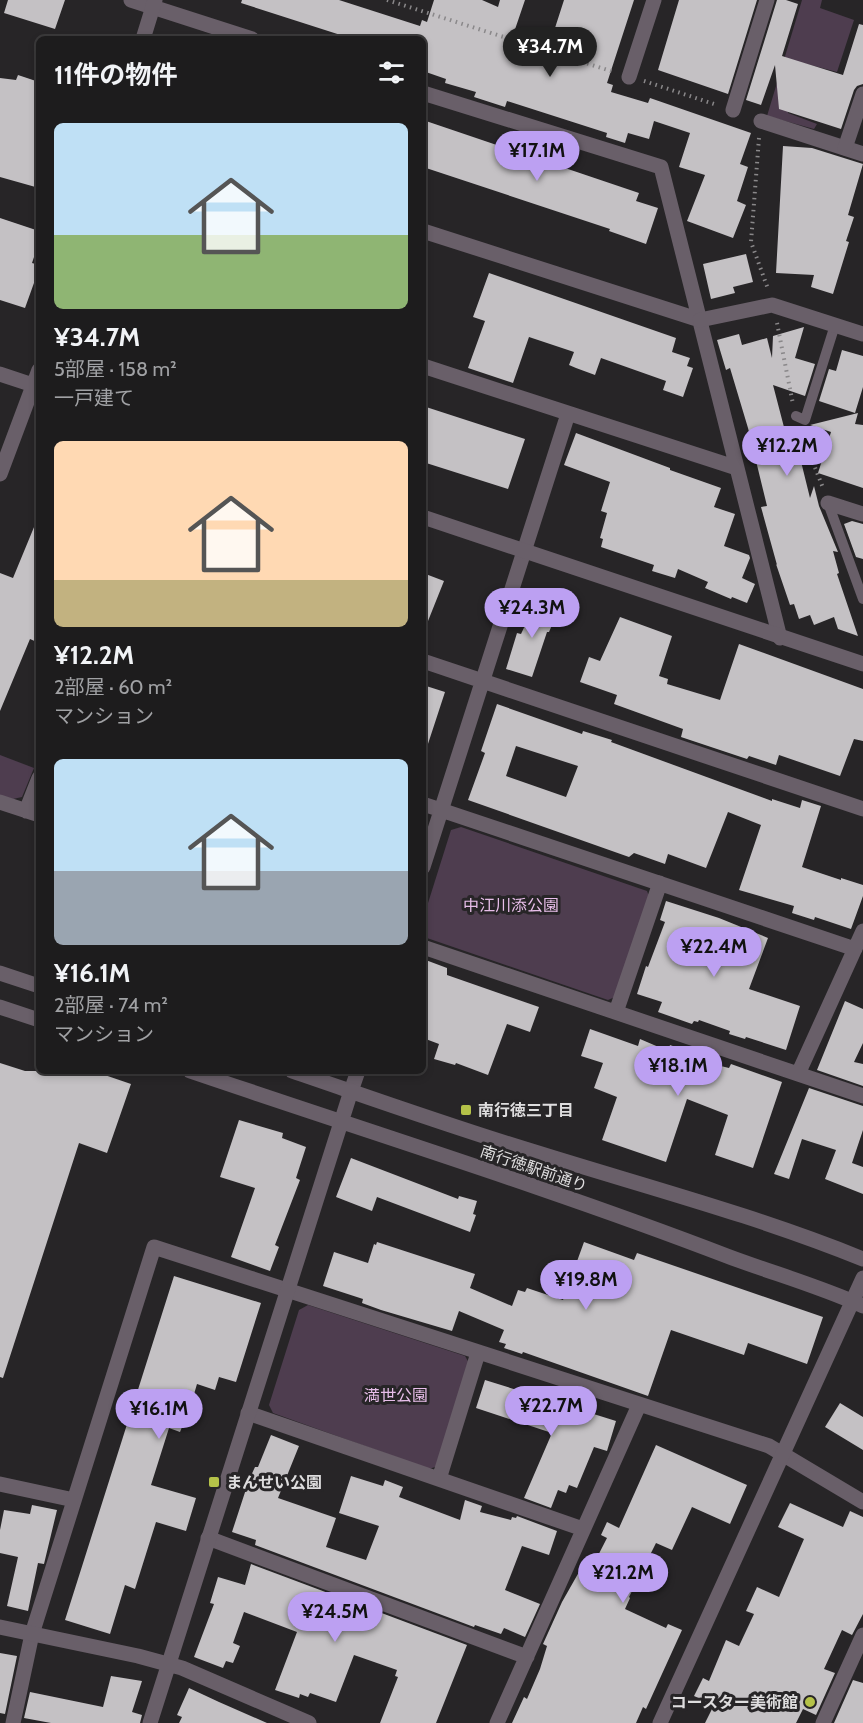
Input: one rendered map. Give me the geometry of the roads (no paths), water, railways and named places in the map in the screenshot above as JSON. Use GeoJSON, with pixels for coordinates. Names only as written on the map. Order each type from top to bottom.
{"type":"FeatureCollection","features":[{"type":"Feature","properties":{"kind":"street"},"geometry":{"type":"LineString","coordinates":[[131,0],[154,4],[244,36]]}},
{"type":"Feature","properties":{"kind":"street"},"geometry":{"type":"LineString","coordinates":[[629,77],[654,0]]}},
{"type":"Feature","properties":{"kind":"street"},"geometry":{"type":"LineString","coordinates":[[733,110],[767,0]]}},
{"type":"Feature","properties":{"kind":"street"},"geometry":{"type":"LineString","coordinates":[[144,36],[154,4]]}},
{"type":"Feature","properties":{"kind":"street"},"geometry":{"type":"LineString","coordinates":[[426,94],[661,167],[780,638]]}},
{"type":"Feature","properties":{"kind":"street"},"geometry":{"type":"LineString","coordinates":[[845,148],[863,94]]}},
{"type":"Feature","properties":{"kind":"street"},"geometry":{"type":"LineString","coordinates":[[761,121],[863,154]]}},
{"type":"Feature","properties":{"kind":"street"},"geometry":{"type":"LineString","coordinates":[[426,232],[699,320],[774,306],[863,334]]}},
{"type":"Feature","properties":{"kind":"street"},"geometry":{"type":"LineString","coordinates":[[426,367],[737,468]]}},
{"type":"Feature","properties":{"kind":"street"},"geometry":{"type":"LineString","coordinates":[[0,374],[36,386],[0,474]]}},
{"type":"Feature","properties":{"kind":"street"},"geometry":{"type":"LineString","coordinates":[[426,858],[567,414]]}},
{"type":"Feature","properties":{"kind":"street"},"geometry":{"type":"LineString","coordinates":[[828,503],[863,514]]}},
{"type":"Feature","properties":{"kind":"street"},"geometry":{"type":"LineString","coordinates":[[426,518],[863,664]]}},
{"type":"Feature","properties":{"kind":"street"},"geometry":{"type":"LineString","coordinates":[[426,662],[863,809]]}},
{"type":"Feature","properties":{"kind":"street"},"geometry":{"type":"LineString","coordinates":[[0,802],[32,813],[36,793]]}},
{"type":"Feature","properties":{"kind":"street"},"geometry":{"type":"LineString","coordinates":[[426,805],[855,949]]}},
{"type":"Feature","properties":{"kind":"street"},"geometry":{"type":"LineString","coordinates":[[616,1012],[660,884]]}},
{"type":"Feature","properties":{"kind":"street"},"geometry":{"type":"LineString","coordinates":[[798,1074],[863,931]]}},
{"type":"Feature","properties":{"kind":"street"},"geometry":{"type":"LineString","coordinates":[[426,948],[863,1096]]}},
{"type":"Feature","properties":{"kind":"street"},"geometry":{"type":"LineString","coordinates":[[0,973],[36,985]]}},
{"type":"Feature","properties":{"kind":"street"},"geometry":{"type":"LineString","coordinates":[[0,1007],[36,1019]]}},
{"type":"Feature","properties":{"kind":"street","name":"南行徳駅前通り"},"geometry":{"type":"LineString","coordinates":[[199,1074],[638,1222],[858,1304]]}},
{"type":"Feature","properties":{"kind":"street","name":"南行徳駅前通り"},"geometry":{"type":"LineString","coordinates":[[301,1074],[538,1153],[658,1188],[809,1238],[863,1259]]}},
{"type":"Feature","properties":{"kind":"street"},"geometry":{"type":"LineString","coordinates":[[150,1723],[357,1074]]}},
{"type":"Feature","properties":{"kind":"street"},"geometry":{"type":"LineString","coordinates":[[13,1723],[32,1634],[154,1247],[769,1446],[863,1502]]}},
{"type":"Feature","properties":{"kind":"street"},"geometry":{"type":"LineString","coordinates":[[660,1723],[783,1453],[858,1304],[863,1278]]}},
{"type":"Feature","properties":{"kind":"street"},"geometry":{"type":"LineString","coordinates":[[439,1479],[478,1353]]}},
{"type":"Feature","properties":{"kind":"street"},"geometry":{"type":"LineString","coordinates":[[497,1723],[639,1405]]}},
{"type":"Feature","properties":{"kind":"street"},"geometry":{"type":"LineString","coordinates":[[248,1413],[583,1529]]}},
{"type":"Feature","properties":{"kind":"street"},"geometry":{"type":"LineString","coordinates":[[0,1484],[74,1500]]}},
{"type":"Feature","properties":{"kind":"street"},"geometry":{"type":"LineString","coordinates":[[208,1538],[527,1657]]}},
{"type":"Feature","properties":{"kind":"street"},"geometry":{"type":"LineString","coordinates":[[0,1627],[182,1668],[309,1723]]}},
{"type":"Feature","properties":{"kind":"street"},"geometry":{"type":"LineString","coordinates":[[823,1723],[858,1658],[863,1635]]}},
{"type":"Feature","properties":{"kind":"lane"},"geometry":{"type":"LineString","coordinates":[[796,416],[805,420],[835,325]]}},
{"type":"Feature","properties":{"kind":"lane"},"geometry":{"type":"LineString","coordinates":[[828,503],[863,599]]}},
{"type":"Feature","properties":{"kind":"place","name":"南行徳三丁目"},"geometry":{"type":"Point","coordinates":[466,1110]}},
{"type":"Feature","properties":{"kind":"place","name":"まんせい公園"},"geometry":{"type":"Point","coordinates":[214,1482]}},
{"type":"Feature","properties":{"kind":"place","name":"コースター美術館"},"geometry":{"type":"Point","coordinates":[810,1702]}},
{"type":"Feature","properties":{"kind":"park label","name":"中江川添公園"},"geometry":{"type":"Point","coordinates":[511,905]}},
{"type":"Feature","properties":{"kind":"park label","name":"満世公園"},"geometry":{"type":"Point","coordinates":[396,1395]}}]}
